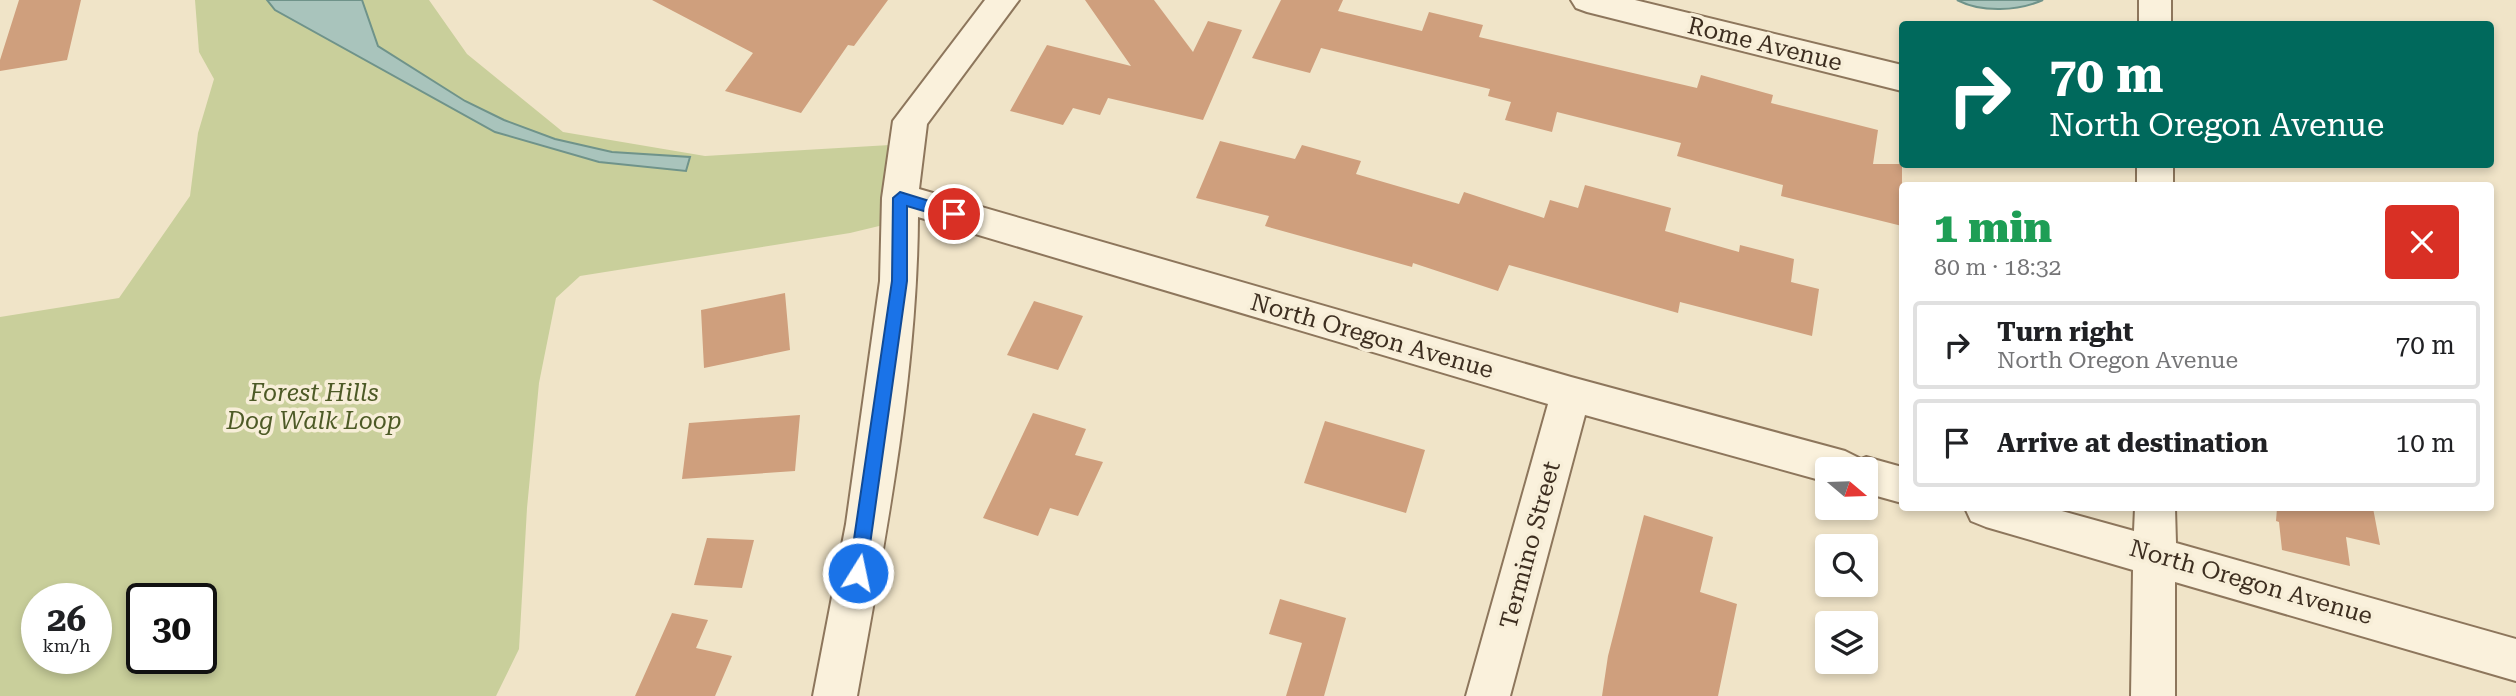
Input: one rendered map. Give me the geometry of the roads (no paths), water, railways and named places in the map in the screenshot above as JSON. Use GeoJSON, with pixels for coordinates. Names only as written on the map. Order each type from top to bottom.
{"type":"FeatureCollection","features":[{"type":"Feature","properties":{"kind":"street"},"geometry":{"type":"LineString","coordinates":[[835,696],[867,524],[900,281],[900,198],[910,121],[1003,0]]}},
{"type":"Feature","properties":{"kind":"street"},"geometry":{"type":"LineString","coordinates":[[2155,0],[2155,21]]}},
{"type":"Feature","properties":{"kind":"street","name":"Rome Avenue"},"geometry":{"type":"LineString","coordinates":[[1607,2],[1899,77]]}},
{"type":"Feature","properties":{"kind":"street","name":"North Oregon Avenue"},"geometry":{"type":"LineString","coordinates":[[900,198],[1571,394],[1815,461]]}},
{"type":"Feature","properties":{"kind":"street","name":"Termino Street"},"geometry":{"type":"LineString","coordinates":[[1488,696],[1571,394]]}},
{"type":"Feature","properties":{"kind":"street"},"geometry":{"type":"LineString","coordinates":[[1878,478],[1899,484]]}},
{"type":"Feature","properties":{"kind":"street","name":"North Oregon Avenue"},"geometry":{"type":"LineString","coordinates":[[1997,511],[2155,554],[2516,660]]}},
{"type":"Feature","properties":{"kind":"street"},"geometry":{"type":"LineString","coordinates":[[2153,696],[2155,511]]}},
{"type":"Feature","properties":{"kind":"water"},"geometry":{"type":"Polygon","coordinates":[[[267,0],[362,0],[378,46],[465,101],[504,120],[555,139],[612,152],[690,157],[686,171],[599,162],[495,132],[275,10],[267,0]]]}},
{"type":"Feature","properties":{"kind":"water"},"geometry":{"type":"Polygon","coordinates":[[[1957,0],[2043,0],[2011,8],[1989,9],[1957,0]]]}},
{"type":"Feature","properties":{"kind":"park label","name":"Forest Hills Dog Walk Loop"},"geometry":{"type":"Point","coordinates":[314,407]}}]}
